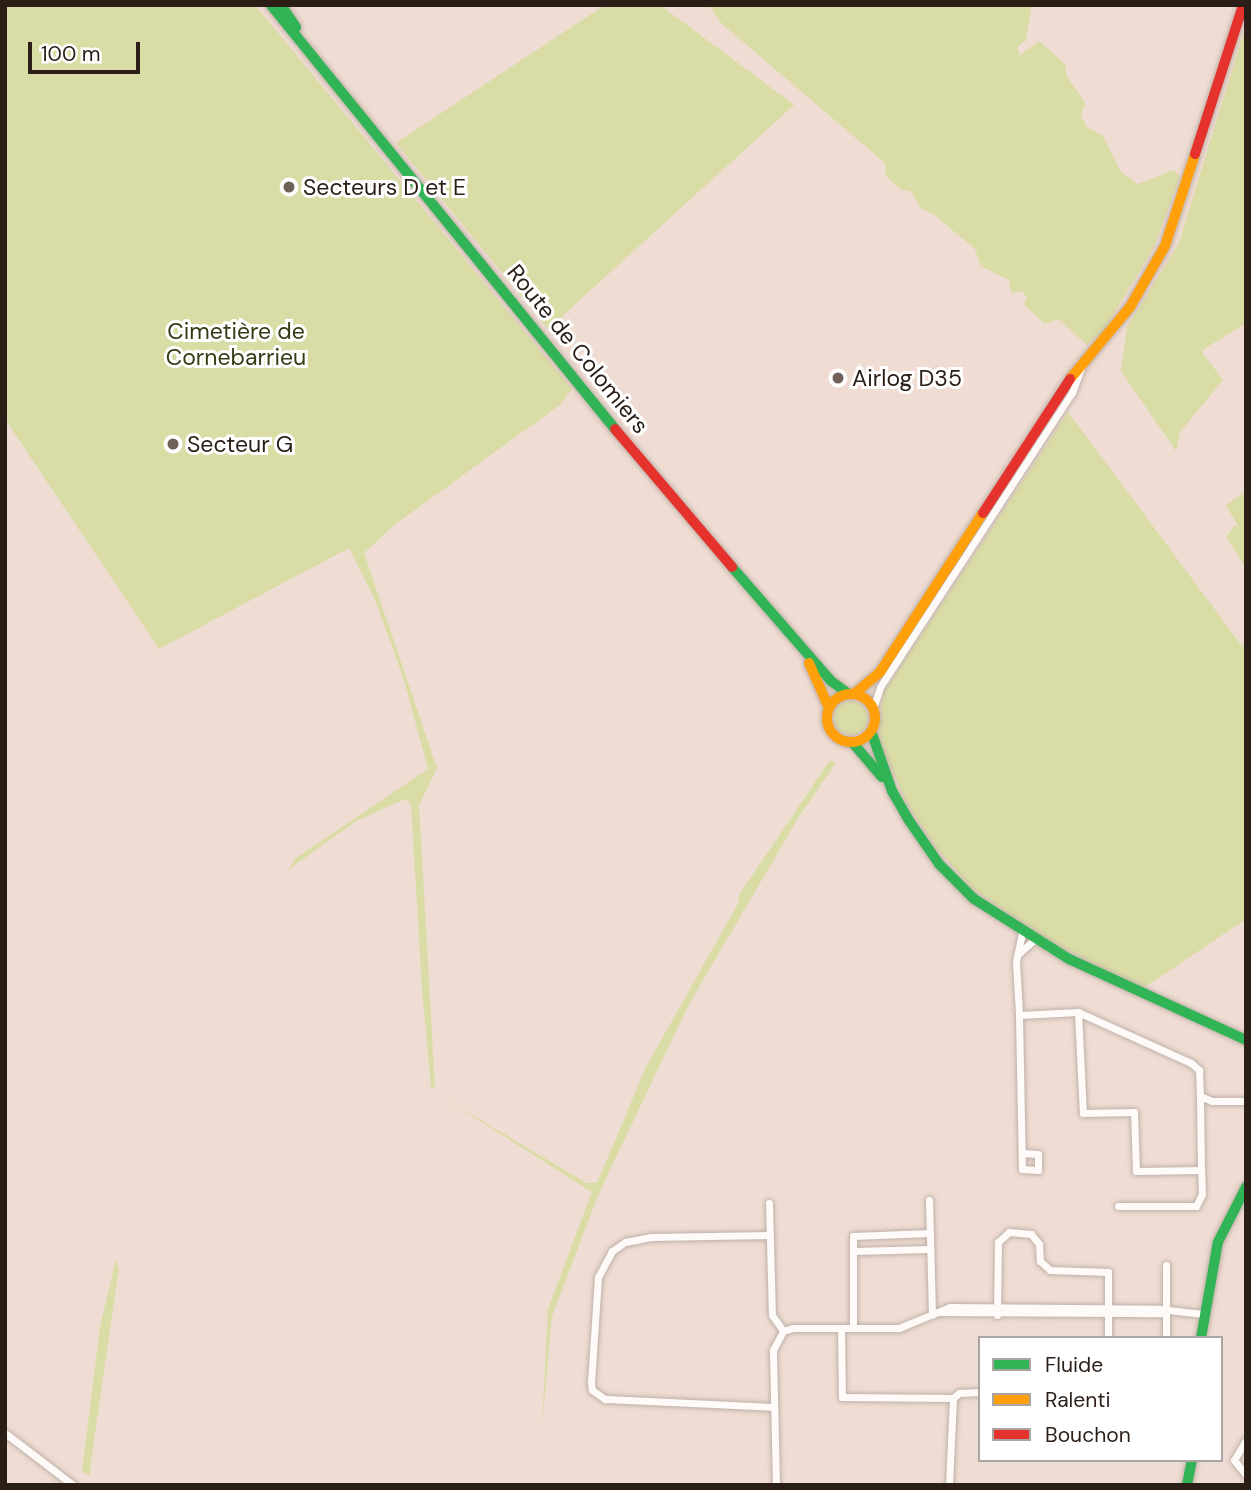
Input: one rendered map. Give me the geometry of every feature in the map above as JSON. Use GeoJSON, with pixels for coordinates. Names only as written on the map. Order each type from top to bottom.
{"type":"FeatureCollection","features":[{"type":"Feature","properties":{"kind":"main road","name":"Route de Colomiers"},"geometry":{"type":"LineString","coordinates":[[271,5],[642,462],[831,681],[851,694]]}},
{"type":"Feature","properties":{"kind":"main road","name":"Route de Colomiers"},"geometry":{"type":"LineString","coordinates":[[281,5],[339,86]]}},
{"type":"Feature","properties":{"kind":"main road"},"geometry":{"type":"LineString","coordinates":[[1242,9],[1171,234],[1119,321],[1081,368],[880,672],[829,708],[831,732],[852,742],[892,791],[952,879],[1034,940],[1132,990],[1246,1040]]}},
{"type":"Feature","properties":{"kind":"main road","name":"Route de Colomiers"},"geometry":{"type":"LineString","coordinates":[[792,633],[823,687],[829,708]]}},
{"type":"Feature","properties":{"kind":"main road"},"geometry":{"type":"LineString","coordinates":[[851,694],[873,709],[871,731],[892,791]]}},
{"type":"Feature","properties":{"kind":"main road"},"geometry":{"type":"LineString","coordinates":[[852,742],[871,731]]}},
{"type":"Feature","properties":{"kind":"main road"},"geometry":{"type":"LineString","coordinates":[[1202,1336],[1203,1314],[1222,1229],[1246,1187]]}},
{"type":"Feature","properties":{"kind":"main road"},"geometry":{"type":"LineString","coordinates":[[1187,1485],[1192,1462]]}},
{"type":"Feature","properties":{"kind":"street"},"geometry":{"type":"LineString","coordinates":[[873,709],[880,687],[1072,393],[1081,368]]}},
{"type":"Feature","properties":{"kind":"street"},"geometry":{"type":"LineString","coordinates":[[1022,933],[1018,954],[1022,1153]]}},
{"type":"Feature","properties":{"kind":"street"},"geometry":{"type":"LineString","coordinates":[[1018,954],[1034,940]]}},
{"type":"Feature","properties":{"kind":"street"},"geometry":{"type":"LineString","coordinates":[[1019,1015],[1078,1012],[1191,1063],[1199,1070],[1202,1194],[1196,1206],[1118,1206]]}},
{"type":"Feature","properties":{"kind":"street"},"geometry":{"type":"LineString","coordinates":[[1078,1012],[1083,1113],[1133,1112],[1136,1171],[1201,1170]]}},
{"type":"Feature","properties":{"kind":"street"},"geometry":{"type":"LineString","coordinates":[[1200,1096],[1212,1101],[1246,1101]]}},
{"type":"Feature","properties":{"kind":"street"},"geometry":{"type":"LineString","coordinates":[[929,1200],[932,1315]]}},
{"type":"Feature","properties":{"kind":"street"},"geometry":{"type":"LineString","coordinates":[[769,1203],[772,1315],[783,1331]]}},
{"type":"Feature","properties":{"kind":"street"},"geometry":{"type":"LineString","coordinates":[[997,1311],[998,1242],[1009,1232],[1036,1238],[1040,1261],[1050,1270],[1108,1272],[1108,1336]]}},
{"type":"Feature","properties":{"kind":"street"},"geometry":{"type":"LineString","coordinates":[[853,1327],[853,1236],[930,1233]]}},
{"type":"Feature","properties":{"kind":"street"},"geometry":{"type":"LineString","coordinates":[[770,1236],[651,1237],[625,1242],[612,1251],[598,1277],[591,1382],[592,1391],[605,1399],[774,1407]]}},
{"type":"Feature","properties":{"kind":"street"},"geometry":{"type":"LineString","coordinates":[[853,1251],[930,1249]]}},
{"type":"Feature","properties":{"kind":"street"},"geometry":{"type":"LineString","coordinates":[[1166,1265],[1166,1336]]}},
{"type":"Feature","properties":{"kind":"street"},"geometry":{"type":"LineString","coordinates":[[783,1331],[853,1327],[899,1328],[940,1312],[1203,1314]]}},
{"type":"Feature","properties":{"kind":"street"},"geometry":{"type":"LineString","coordinates":[[841,1328],[842,1397],[953,1398],[959,1393],[978,1392]]}},
{"type":"Feature","properties":{"kind":"street"},"geometry":{"type":"LineString","coordinates":[[776,1485],[773,1350],[783,1331]]}},
{"type":"Feature","properties":{"kind":"street"},"geometry":{"type":"LineString","coordinates":[[949,1485],[953,1398]]}},
{"type":"Feature","properties":{"kind":"street"},"geometry":{"type":"LineString","coordinates":[[5,1433],[73,1485]]}},
{"type":"Feature","properties":{"kind":"street"},"geometry":{"type":"LineString","coordinates":[[1246,1440],[1234,1460],[1238,1472],[1246,1475]]}},
{"type":"Feature","properties":{"kind":"green space","name":"Cimetière de Cornebarrieu"},"geometry":{"type":"Polygon","coordinates":[[[5,5],[255,5],[572,389],[561,404],[393,526],[364,553],[437,768],[419,805],[435,1087],[431,1087],[422,989],[411,804],[405,799],[356,821],[288,870],[296,858],[428,769],[404,680],[376,602],[349,548],[159,649],[5,419],[5,5]]]}},
{"type":"Feature","properties":{"kind":"green space"},"geometry":{"type":"Polygon","coordinates":[[[605,5],[660,5],[794,105],[548,329],[396,143],[605,5]]]}},
{"type":"Feature","properties":{"kind":"green space"},"geometry":{"type":"Polygon","coordinates":[[[708,5],[1032,5],[1026,39],[1017,48],[1020,55],[1039,41],[1065,64],[1067,77],[1085,103],[1081,116],[1087,127],[1103,136],[1121,172],[1138,184],[1174,170],[1180,177],[1154,247],[1104,330],[1087,345],[1058,319],[1045,324],[1024,305],[1027,297],[1022,291],[1011,293],[1009,280],[981,266],[975,249],[932,213],[923,210],[910,191],[901,190],[886,176],[885,163],[722,24],[708,5]]]}},
{"type":"Feature","properties":{"kind":"green space"},"geometry":{"type":"Polygon","coordinates":[[[1246,25],[1246,323],[1201,351],[1223,380],[1180,432],[1176,451],[1121,371],[1127,327],[1179,243],[1246,25]]]}},
{"type":"Feature","properties":{"kind":"green space"},"geometry":{"type":"Polygon","coordinates":[[[1068,412],[1242,646],[1246,644],[1246,919],[1142,989],[1041,937],[972,888],[937,849],[907,804],[878,738],[883,693],[1068,412]]]}},
{"type":"Feature","properties":{"kind":"green space"},"geometry":{"type":"Polygon","coordinates":[[[1246,492],[1246,568],[1226,537],[1235,525],[1240,530],[1226,505],[1246,492]]]}},
{"type":"Feature","properties":{"kind":"green space"},"geometry":{"type":"Polygon","coordinates":[[[851,701],[863,706],[868,718],[863,730],[851,735],[839,730],[834,718],[839,706],[851,701]]]}},
{"type":"Feature","properties":{"kind":"green space"},"geometry":{"type":"Polygon","coordinates":[[[830,760],[835,764],[797,820],[688,1006],[599,1193],[552,1316],[542,1426],[548,1309],[592,1192],[442,1097],[586,1183],[597,1183],[646,1067],[739,902],[739,895],[830,760]]]}},
{"type":"Feature","properties":{"kind":"green space"},"geometry":{"type":"Polygon","coordinates":[[[116,1259],[119,1267],[89,1476],[82,1471],[100,1327],[116,1259]]]}},
{"type":"Feature","properties":{"kind":"traffic: fast"},"geometry":{"type":"LineString","coordinates":[[271,5],[615,429]]}},
{"type":"Feature","properties":{"kind":"traffic: fast"},"geometry":{"type":"LineString","coordinates":[[281,5],[296,27]]}},
{"type":"Feature","properties":{"kind":"traffic: fast"},"geometry":{"type":"LineString","coordinates":[[732,567],[831,681],[849,694]]}},
{"type":"Feature","properties":{"kind":"traffic: fast"},"geometry":{"type":"LineString","coordinates":[[871,731],[892,791],[908,819],[939,864],[974,899],[1069,959],[1246,1040]]}},
{"type":"Feature","properties":{"kind":"traffic: fast"},"geometry":{"type":"LineString","coordinates":[[852,742],[882,777]]}},
{"type":"Feature","properties":{"kind":"traffic: fast"},"geometry":{"type":"LineString","coordinates":[[1201,1336],[1218,1242],[1246,1187]]}},
{"type":"Feature","properties":{"kind":"traffic: fast"},"geometry":{"type":"LineString","coordinates":[[1187,1485],[1192,1462]]}},
{"type":"Feature","properties":{"kind":"traffic: slow"},"geometry":{"type":"LineString","coordinates":[[1070,379],[1130,307],[1165,246],[1195,154]]}},
{"type":"Feature","properties":{"kind":"traffic: slow"},"geometry":{"type":"LineString","coordinates":[[854,694],[880,672],[983,513]]}},
{"type":"Feature","properties":{"kind":"traffic: slow"},"geometry":{"type":"LineString","coordinates":[[809,663],[829,708]]}},
{"type":"Feature","properties":{"kind":"traffic: slow"},"geometry":{"type":"LineString","coordinates":[[851,694],[868,701],[875,718],[868,735],[851,742],[834,735],[827,718],[834,701],[851,694]]}},
{"type":"Feature","properties":{"kind":"traffic: jam"},"geometry":{"type":"LineString","coordinates":[[1195,154],[1243,5]]}},
{"type":"Feature","properties":{"kind":"traffic: jam"},"geometry":{"type":"LineString","coordinates":[[983,513],[1070,379]]}},
{"type":"Feature","properties":{"kind":"traffic: jam"},"geometry":{"type":"LineString","coordinates":[[615,429],[732,567]]}},
{"type":"Feature","properties":{"kind":"place","name":"Secteurs D et E"},"geometry":{"type":"Point","coordinates":[289,187]}},
{"type":"Feature","properties":{"kind":"place","name":"Airlog D35"},"geometry":{"type":"Point","coordinates":[838,378]}},
{"type":"Feature","properties":{"kind":"place","name":"Secteur G"},"geometry":{"type":"Point","coordinates":[173,444]}}]}
